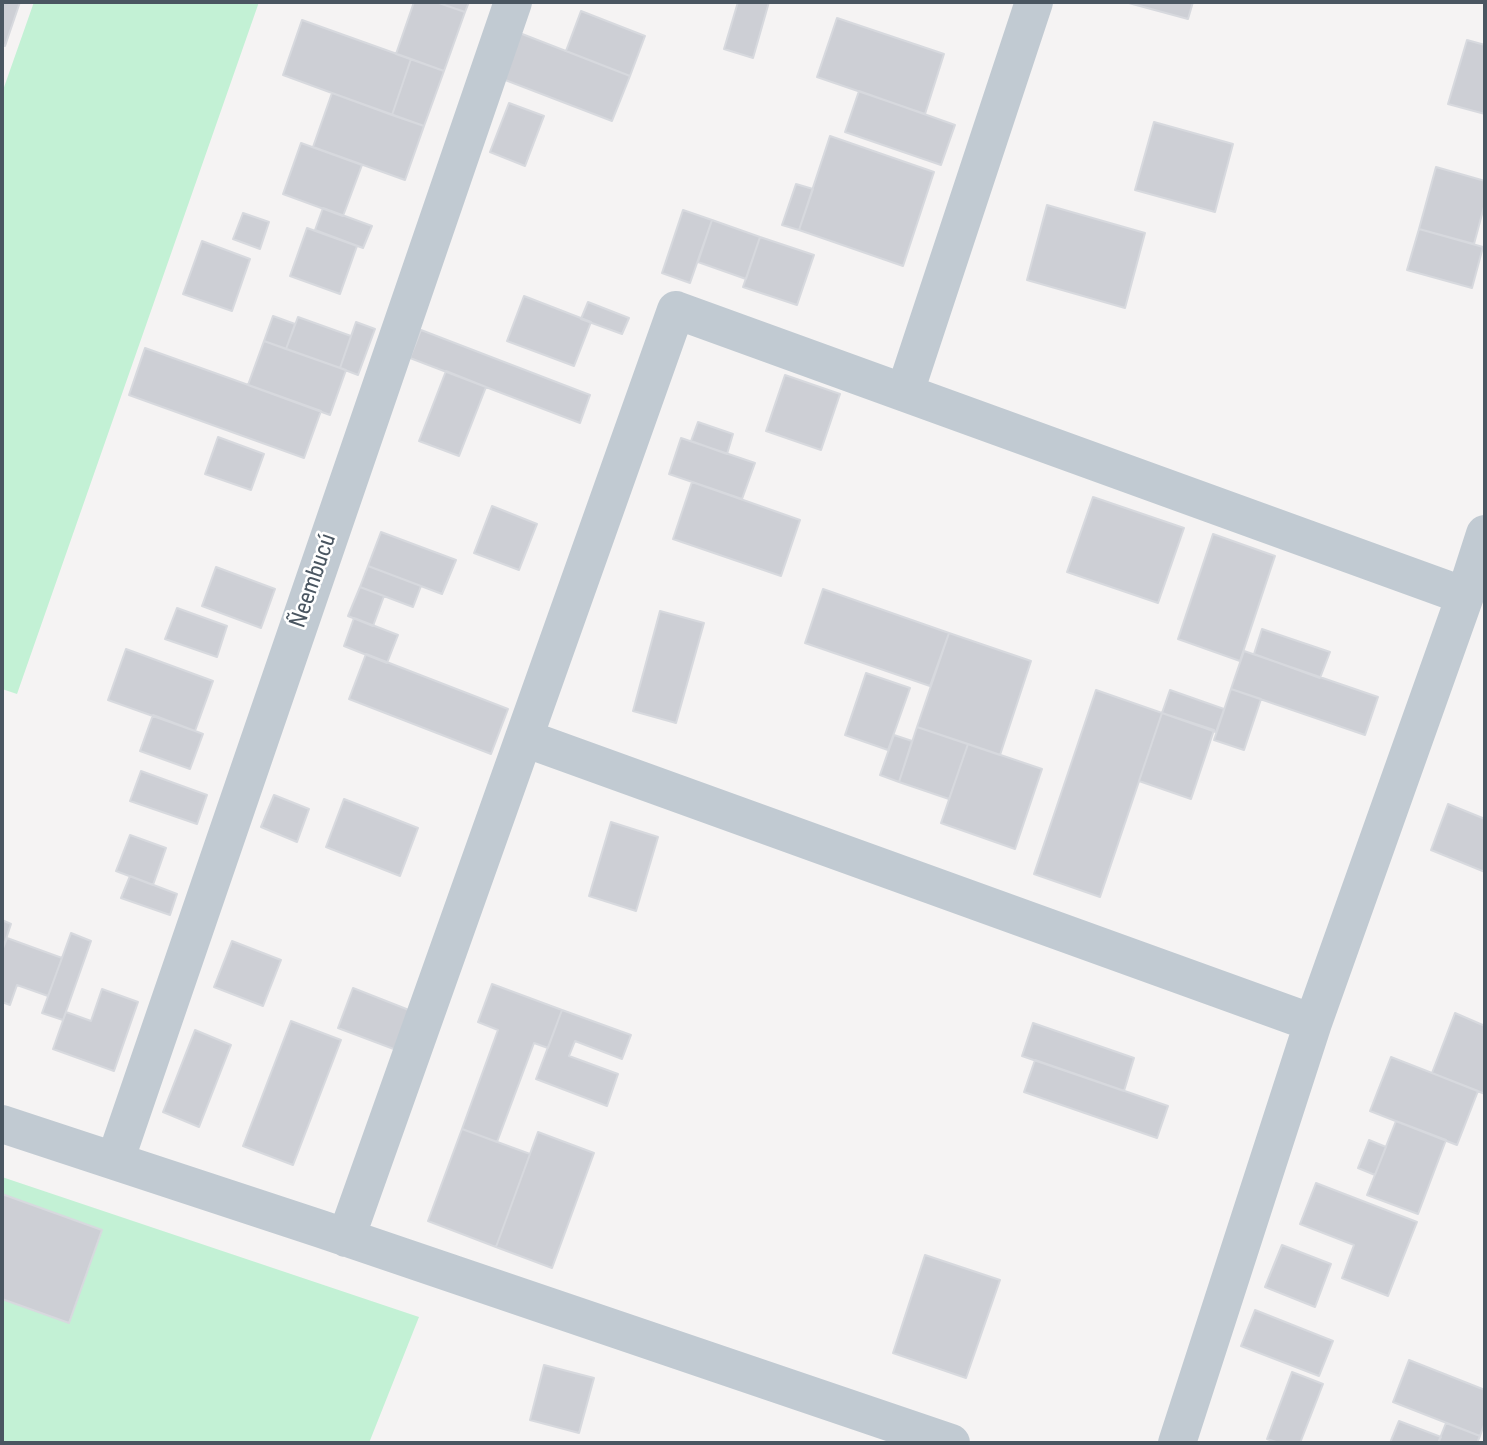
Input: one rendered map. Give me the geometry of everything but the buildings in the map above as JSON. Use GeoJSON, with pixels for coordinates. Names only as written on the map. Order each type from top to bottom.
{"type":"FeatureCollection","features":[{"type":"Feature","properties":{"kind":"street","name":"Ñeembucú"},"geometry":{"type":"LineString","coordinates":[[115,1161],[513,2]]}},
{"type":"Feature","properties":{"kind":"street"},"geometry":{"type":"LineString","coordinates":[[905,392],[1034,2]]}},
{"type":"Feature","properties":{"kind":"street"},"geometry":{"type":"LineString","coordinates":[[346,1238],[676,310],[1465,596]]}},
{"type":"Feature","properties":{"kind":"street"},"geometry":{"type":"LineString","coordinates":[[1177,1443],[1313,1023],[1485,534]]}},
{"type":"Feature","properties":{"kind":"street"},"geometry":{"type":"LineString","coordinates":[[524,738],[1313,1023]]}},
{"type":"Feature","properties":{"kind":"street"},"geometry":{"type":"LineString","coordinates":[[2,1124],[951,1443]]}},
{"type":"Feature","properties":{"kind":"green space"},"geometry":{"type":"Polygon","coordinates":[[[34,2],[259,2],[17,694],[2,689],[2,93],[34,2]]]}},
{"type":"Feature","properties":{"kind":"green space"},"geometry":{"type":"Polygon","coordinates":[[[2,1177],[419,1317],[369,1443],[2,1443],[2,1177]]]}}]}
